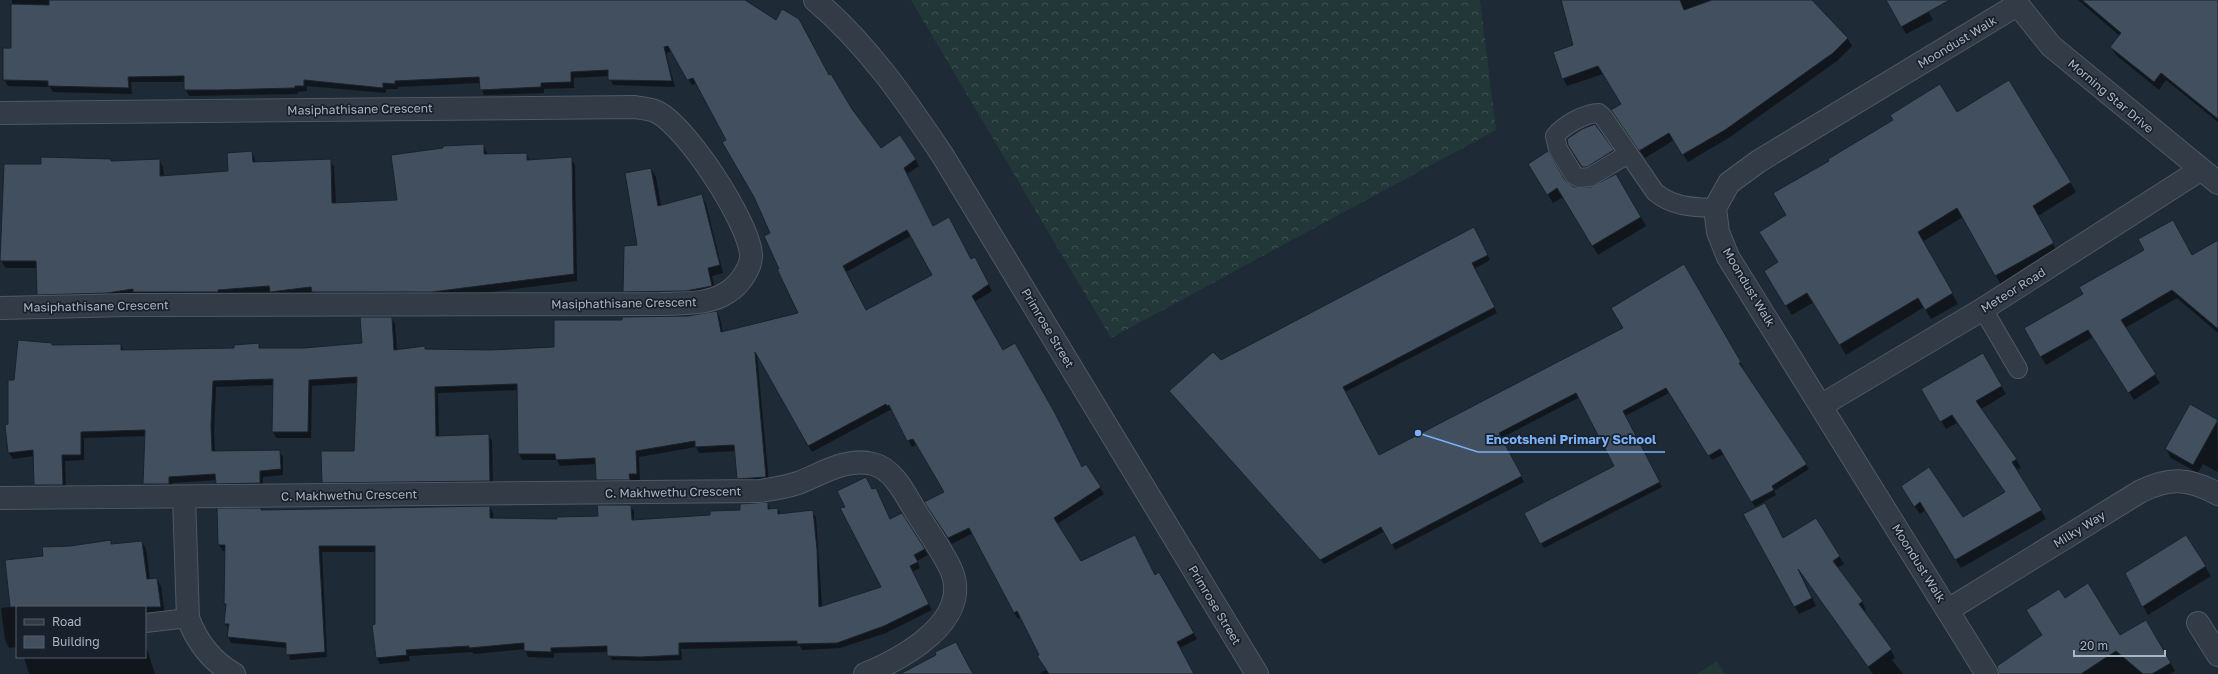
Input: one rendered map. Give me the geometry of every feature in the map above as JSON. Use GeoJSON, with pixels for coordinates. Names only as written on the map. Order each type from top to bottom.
{"type":"FeatureCollection","features":[{"type":"Feature","properties":{"kind":"street","name":"Primrose Street"},"geometry":{"type":"LineString","coordinates":[[814,0],[860,42],[899,90],[939,149],[1249,671]]}},
{"type":"Feature","properties":{"kind":"street","name":"Morning Star Drive"},"geometry":{"type":"LineString","coordinates":[[2016,3],[2051,46],[2200,170],[2218,183]]}},
{"type":"Feature","properties":{"kind":"street","name":"Moondust Walk"},"geometry":{"type":"LineString","coordinates":[[1987,674],[1822,405],[1728,256],[1718,232],[1715,208],[1729,183],[1759,160],[2016,3]]}},
{"type":"Feature","properties":{"kind":"street","name":"Masiphathisane Crescent"},"geometry":{"type":"LineString","coordinates":[[0,113],[634,107],[657,112],[674,125],[689,140],[725,196],[746,233],[751,256],[745,276],[729,292],[708,301],[660,304],[128,305],[0,308]]}},
{"type":"Feature","properties":{"kind":"street","name":"Meteor Road"},"geometry":{"type":"LineString","coordinates":[[1822,405],[1983,309],[2200,170]]}},
{"type":"Feature","properties":{"kind":"street","name":"C. Makhwethu Crescent"},"geometry":{"type":"LineString","coordinates":[[0,498],[760,491],[778,489],[798,483],[828,469],[854,462],[874,464],[889,473],[903,490],[952,572],[956,592],[950,610],[939,627],[922,643],[891,662],[865,674]]}},
{"type":"Feature","properties":{"kind":"street","name":"Milky Way"},"geometry":{"type":"LineString","coordinates":[[1948,610],[2141,491],[2159,482],[2175,480],[2208,488],[2218,494]]}},
{"type":"Feature","properties":{"kind":"street"},"geometry":{"type":"LineString","coordinates":[[184,497],[188,618],[195,636],[208,653],[234,674]]}},
{"type":"Feature","properties":{"kind":"street"},"geometry":{"type":"LineString","coordinates":[[2198,623],[2218,655]]}},
{"type":"Feature","properties":{"kind":"lane"},"geometry":{"type":"LineString","coordinates":[[1628,154],[1655,192],[1666,201],[1682,206],[1715,208]]}},
{"type":"Feature","properties":{"kind":"lane"},"geometry":{"type":"LineString","coordinates":[[1983,309],[2018,369]]}},
{"type":"Feature","properties":{"kind":"lane"},"geometry":{"type":"LineString","coordinates":[[146,623],[188,618]]}},
{"type":"Feature","properties":{"kind":"green space"},"geometry":{"type":"Polygon","coordinates":[[[911,0],[1480,0],[1496,130],[1111,338],[911,0]]]}},
{"type":"Feature","properties":{"kind":"green space"},"geometry":{"type":"Polygon","coordinates":[[[1717,661],[1725,674],[1697,674],[1717,661]]]}},
{"type":"Feature","properties":{"kind":"building"},"geometry":{"type":"Polygon","coordinates":[[[49,0],[745,0],[776,20],[782,9],[799,19],[829,75],[831,74],[852,109],[881,148],[900,135],[916,159],[904,168],[933,226],[949,217],[971,259],[975,257],[989,284],[972,296],[1003,350],[1015,343],[1055,413],[1082,467],[1086,464],[1101,487],[1054,518],[1081,561],[1135,535],[1155,575],[1159,572],[1194,633],[1177,642],[1194,674],[1049,674],[1037,656],[1039,655],[1017,611],[1014,613],[969,528],[948,538],[924,502],[944,492],[913,439],[907,441],[889,405],[887,406],[886,404],[808,446],[755,352],[766,477],[737,479],[734,445],[695,447],[695,441],[636,451],[637,474],[629,474],[630,480],[596,480],[595,458],[556,460],[555,454],[518,454],[517,384],[435,387],[436,436],[489,434],[490,481],[322,483],[321,451],[354,451],[357,377],[309,380],[308,432],[272,432],[273,379],[213,381],[211,426],[212,451],[280,450],[281,469],[260,471],[260,483],[216,484],[215,474],[169,477],[169,484],[143,484],[145,430],[81,432],[81,455],[62,455],[63,485],[34,485],[33,450],[8,453],[5,425],[8,424],[8,380],[14,380],[18,340],[52,343],[52,345],[121,344],[121,350],[234,348],[234,345],[259,343],[259,348],[304,348],[362,343],[360,317],[392,317],[394,350],[425,346],[425,349],[490,350],[554,347],[554,320],[622,320],[622,317],[688,316],[717,311],[721,332],[798,313],[777,269],[779,269],[764,236],[770,233],[754,197],[722,142],[726,140],[693,78],[687,80],[668,46],[664,47],[672,81],[608,80],[608,70],[571,72],[571,82],[541,83],[541,87],[480,90],[479,77],[395,81],[395,84],[383,83],[383,88],[304,80],[304,86],[295,86],[295,88],[218,90],[184,90],[184,76],[128,77],[129,88],[48,86],[48,81],[3,80],[3,48],[11,48],[11,4],[49,5],[49,0]],[[907,230],[843,266],[866,310],[932,275],[907,230]]]}},
{"type":"Feature","properties":{"kind":"building"},"geometry":{"type":"Polygon","coordinates":[[[1561,0],[1680,0],[1684,10],[1712,0],[1812,0],[1848,38],[1833,53],[1725,130],[1682,155],[1669,133],[1639,151],[1611,110],[1621,104],[1598,66],[1562,79],[1553,52],[1573,45],[1561,0]]]}},
{"type":"Feature","properties":{"kind":"building"},"geometry":{"type":"Polygon","coordinates":[[[1886,0],[1950,0],[1901,27],[1886,0]]]}},
{"type":"Feature","properties":{"kind":"building"},"geometry":{"type":"Polygon","coordinates":[[[2082,0],[2218,0],[2218,119],[2161,73],[2154,82],[2110,47],[2121,33],[2082,0]]]}},
{"type":"Feature","properties":{"kind":"building"},"geometry":{"type":"Polygon","coordinates":[[[2009,80],[2071,182],[2033,206],[2054,243],[1995,276],[1957,208],[1918,232],[1953,293],[1925,310],[1918,298],[1839,345],[1807,293],[1785,306],[1764,271],[1778,262],[1759,232],[1786,215],[1773,193],[1829,161],[1828,159],[1893,120],[1890,115],[1940,84],[1957,112],[2009,80]]]}},
{"type":"Feature","properties":{"kind":"building"},"geometry":{"type":"Polygon","coordinates":[[[1595,124],[1614,150],[1587,167],[1582,167],[1568,145],[1567,139],[1582,129],[1595,124]]]}},
{"type":"Feature","properties":{"kind":"building"},"geometry":{"type":"Polygon","coordinates":[[[484,144],[484,154],[527,153],[527,160],[572,157],[574,274],[432,292],[312,292],[311,287],[270,292],[269,286],[218,290],[218,292],[133,292],[133,289],[107,293],[37,295],[36,261],[0,261],[4,164],[41,164],[41,157],[111,159],[111,161],[160,159],[160,176],[228,171],[227,153],[252,151],[253,162],[331,159],[332,203],[397,200],[391,155],[443,148],[443,146],[484,144]]]}},
{"type":"Feature","properties":{"kind":"building"},"geometry":{"type":"Polygon","coordinates":[[[1548,151],[1565,180],[1574,187],[1591,187],[1616,174],[1641,217],[1592,246],[1557,188],[1547,195],[1528,164],[1548,151]]]}},
{"type":"Feature","properties":{"kind":"building"},"geometry":{"type":"Polygon","coordinates":[[[651,168],[658,206],[702,194],[720,265],[708,268],[712,286],[686,291],[623,292],[624,246],[637,245],[625,173],[651,168]]]}},
{"type":"Feature","properties":{"kind":"building"},"geometry":{"type":"Polygon","coordinates":[[[2173,220],[2192,255],[2218,240],[2218,329],[2172,290],[2121,320],[2156,374],[2128,393],[2088,330],[2040,357],[2024,328],[2083,294],[2079,287],[2144,250],[2138,239],[2173,220]]]}},
{"type":"Feature","properties":{"kind":"building"},"geometry":{"type":"Polygon","coordinates":[[[1474,227],[1488,255],[1472,263],[1495,307],[1343,387],[1379,455],[1623,328],[1611,308],[1684,264],[1741,362],[1739,363],[1807,464],[1772,486],[1774,490],[1751,502],[1720,449],[1708,456],[1666,388],[1623,411],[1660,482],[1540,544],[1524,513],[1614,466],[1576,393],[1499,433],[1522,476],[1391,545],[1381,527],[1320,560],[1169,391],[1213,352],[1221,360],[1474,227]]]}},
{"type":"Feature","properties":{"kind":"building"},"geometry":{"type":"Polygon","coordinates":[[[1983,353],[2002,386],[1976,401],[2017,459],[2012,462],[2042,510],[1955,560],[1920,502],[1914,507],[1901,486],[1929,467],[1963,517],[2005,492],[1952,415],[1940,422],[1921,389],[1983,353]]]}},
{"type":"Feature","properties":{"kind":"building"},"geometry":{"type":"Polygon","coordinates":[[[2190,404],[2218,420],[2193,465],[2165,449],[2190,404]]]}},
{"type":"Feature","properties":{"kind":"building"},"geometry":{"type":"Polygon","coordinates":[[[866,477],[872,489],[876,488],[890,519],[902,513],[925,549],[914,555],[918,562],[910,566],[929,604],[884,626],[837,643],[797,644],[797,641],[679,643],[679,655],[640,657],[607,656],[607,646],[551,648],[551,652],[524,651],[524,643],[469,648],[469,646],[406,650],[407,655],[376,658],[372,625],[375,624],[375,546],[319,546],[325,652],[286,655],[286,643],[227,637],[229,624],[224,624],[226,604],[224,604],[225,545],[218,545],[217,508],[261,508],[261,510],[490,506],[490,518],[557,519],[557,517],[598,516],[597,505],[631,505],[632,520],[710,515],[710,511],[740,510],[740,504],[768,502],[768,509],[778,508],[778,514],[813,510],[817,549],[819,607],[881,587],[840,508],[845,507],[837,491],[866,477]]]}},
{"type":"Feature","properties":{"kind":"building"},"geometry":{"type":"Polygon","coordinates":[[[1765,503],[1783,538],[1816,518],[1840,556],[1833,561],[1863,601],[1859,604],[1892,649],[1868,667],[1798,569],[1812,598],[1794,607],[1743,514],[1765,503]]]}},
{"type":"Feature","properties":{"kind":"building"},"geometry":{"type":"Polygon","coordinates":[[[2186,535],[2206,566],[2142,607],[2125,573],[2186,535]]]}},
{"type":"Feature","properties":{"kind":"building"},"geometry":{"type":"Polygon","coordinates":[[[111,540],[111,544],[142,541],[147,579],[157,578],[161,607],[10,607],[5,560],[43,556],[42,547],[70,546],[111,540]]]}},
{"type":"Feature","properties":{"kind":"building"},"geometry":{"type":"Polygon","coordinates":[[[2088,583],[2120,635],[2146,620],[2171,663],[2152,674],[2143,674],[2116,651],[2081,674],[1999,674],[1997,666],[2042,635],[2026,610],[2059,589],[2065,598],[2088,583]]]}},
{"type":"Feature","properties":{"kind":"building"},"geometry":{"type":"Polygon","coordinates":[[[956,642],[973,674],[900,674],[936,655],[935,652],[956,642]]]}},
{"type":"Feature","properties":{"kind":"place","name":"Encotsheni Primary School"},"geometry":{"type":"Point","coordinates":[1418,433]}}]}
